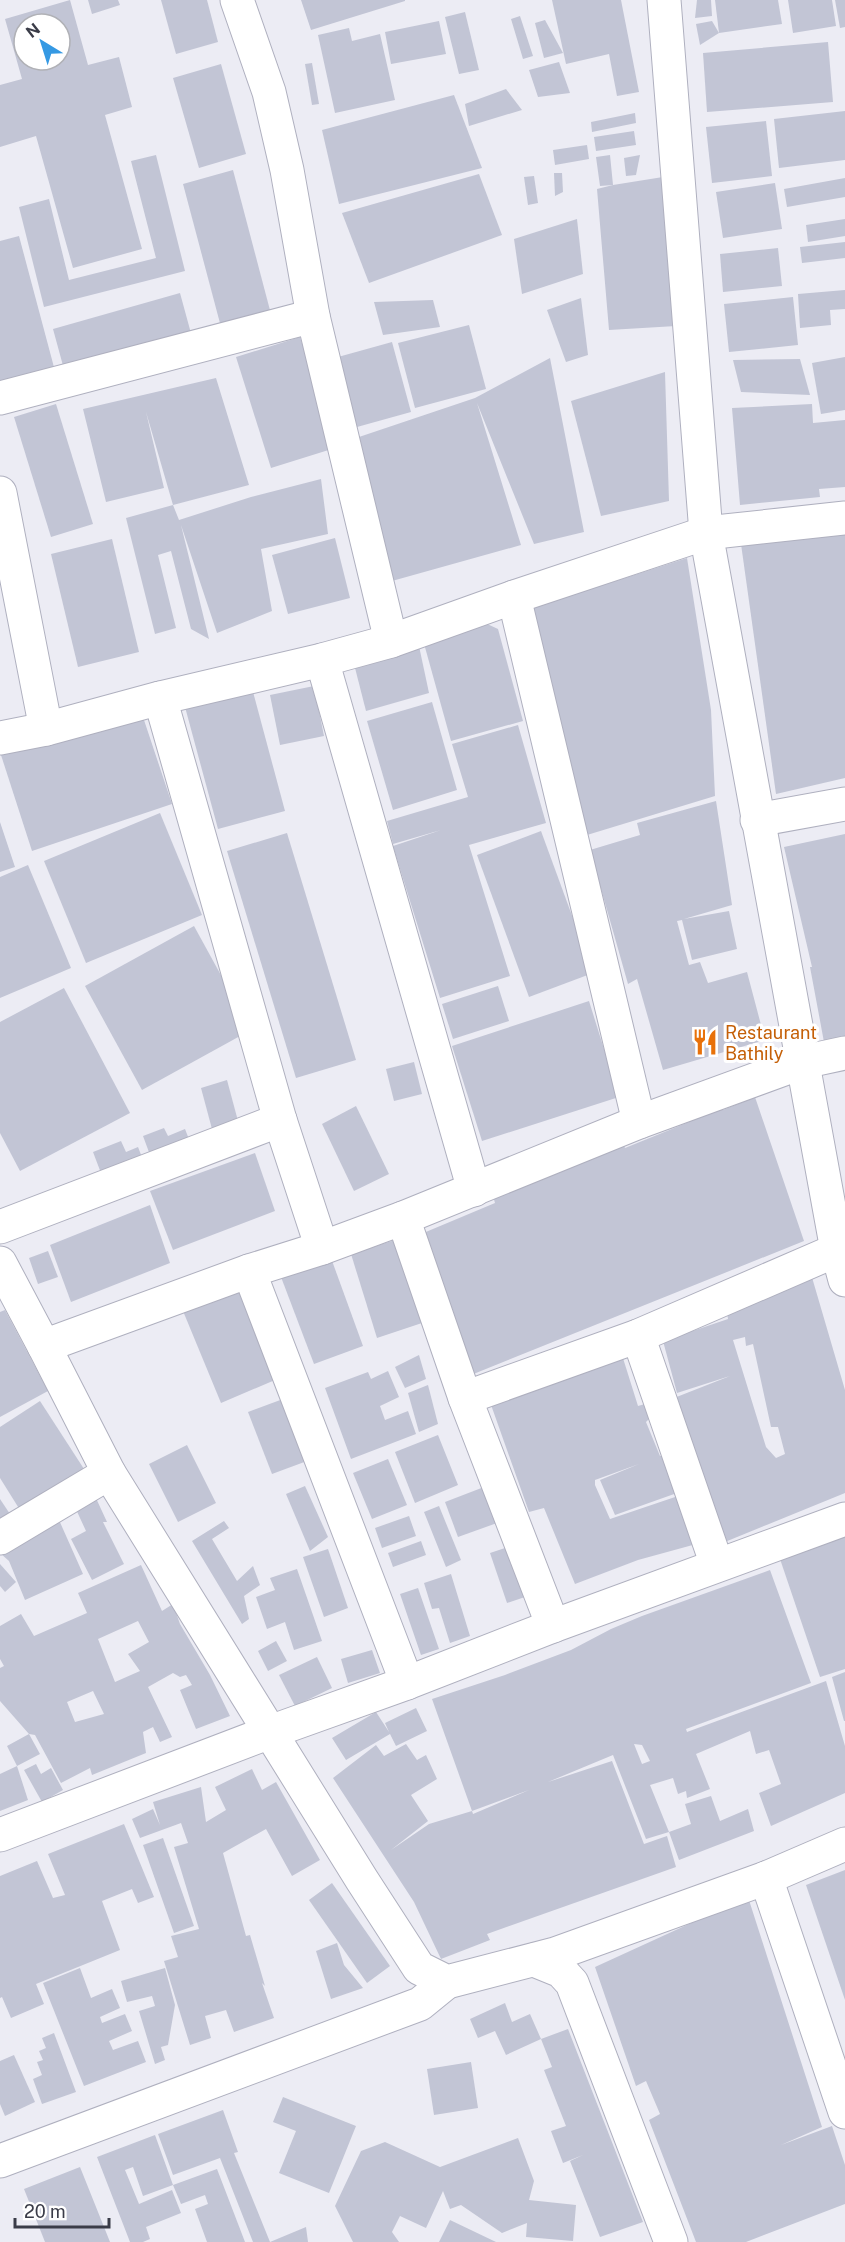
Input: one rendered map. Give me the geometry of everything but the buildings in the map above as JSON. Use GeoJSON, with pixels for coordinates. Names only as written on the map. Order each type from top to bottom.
{"type":"FeatureCollection","features":[{"type":"Feature","properties":{"kind":"street"},"geometry":{"type":"LineString","coordinates":[[237,0],[269,92],[287,170],[313,316],[391,641]]}},
{"type":"Feature","properties":{"kind":"street"},"geometry":{"type":"LineString","coordinates":[[465,1398],[841,1265],[706,533],[664,0]]}},
{"type":"Feature","properties":{"kind":"street"},"geometry":{"type":"LineString","coordinates":[[0,398],[313,316]]}},
{"type":"Feature","properties":{"kind":"street"},"geometry":{"type":"LineString","coordinates":[[0,493],[46,729]]}},
{"type":"Feature","properties":{"kind":"street"},"geometry":{"type":"LineString","coordinates":[[0,738],[46,729],[160,698],[322,660],[391,641],[706,533],[845,518]]}},
{"type":"Feature","properties":{"kind":"street"},"geometry":{"type":"LineString","coordinates":[[514,597],[639,1122]]}},
{"type":"Feature","properties":{"kind":"street"},"geometry":{"type":"LineString","coordinates":[[322,660],[474,1190]]}},
{"type":"Feature","properties":{"kind":"street"},"geometry":{"type":"LineString","coordinates":[[160,698],[280,1120],[322,1248]]}},
{"type":"Feature","properties":{"kind":"street"},"geometry":{"type":"LineString","coordinates":[[758,819],[845,804]]}},
{"type":"Feature","properties":{"kind":"street"},"geometry":{"type":"LineString","coordinates":[[44,1346],[249,1270],[322,1248],[403,1218],[639,1122],[803,1062],[845,1053]]}},
{"type":"Feature","properties":{"kind":"street"},"geometry":{"type":"LineString","coordinates":[[0,1227],[280,1120]]}},
{"type":"Feature","properties":{"kind":"street"},"geometry":{"type":"LineString","coordinates":[[403,1218],[465,1398],[553,1626]]}},
{"type":"Feature","properties":{"kind":"street"},"geometry":{"type":"LineString","coordinates":[[0,1263],[8,1299],[44,1346],[109,1473],[362,1880],[419,1968],[447,1982]]}},
{"type":"Feature","properties":{"kind":"street"},"geometry":{"type":"LineString","coordinates":[[249,1270],[407,1683]]}},
{"type":"Feature","properties":{"kind":"street"},"geometry":{"type":"LineString","coordinates":[[638,1336],[717,1565]]}},
{"type":"Feature","properties":{"kind":"street"},"geometry":{"type":"LineString","coordinates":[[0,1538],[109,1473]]}},
{"type":"Feature","properties":{"kind":"street"},"geometry":{"type":"LineString","coordinates":[[0,1835],[553,1626],[845,1519]]}},
{"type":"Feature","properties":{"kind":"street"},"geometry":{"type":"LineString","coordinates":[[0,2161],[420,2004],[447,1982],[567,1950],[766,1878],[845,1844]]}},
{"type":"Feature","properties":{"kind":"street"},"geometry":{"type":"LineString","coordinates":[[766,1878],[845,2112]]}},
{"type":"Feature","properties":{"kind":"street"},"geometry":{"type":"LineString","coordinates":[[534,1960],[561,1971],[572,1983],[671,2242]]}},
{"type":"Feature","properties":{"kind":"place","name":"Restaurant Bathily"},"geometry":{"type":"Point","coordinates":[705,1042]}}]}
